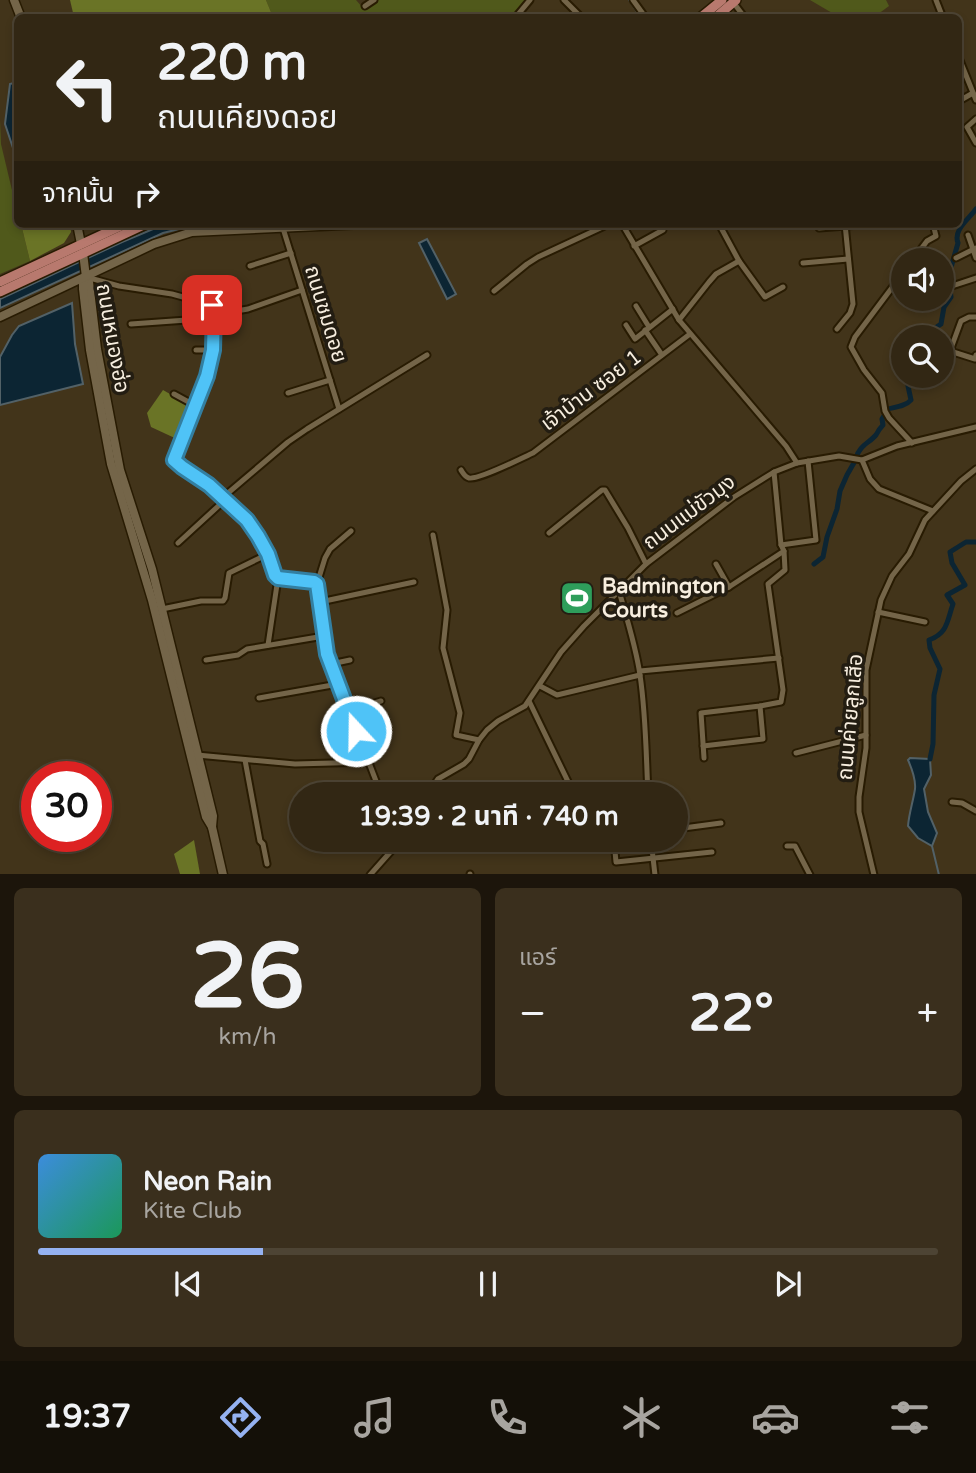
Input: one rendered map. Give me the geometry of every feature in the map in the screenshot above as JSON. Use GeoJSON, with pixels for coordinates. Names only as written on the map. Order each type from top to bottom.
{"type":"FeatureCollection","features":[{"type":"Feature","properties":{"kind":"main road"},"geometry":{"type":"LineString","coordinates":[[705,14],[722,0]]}},
{"type":"Feature","properties":{"kind":"main road"},"geometry":{"type":"LineString","coordinates":[[720,14],[735,1]]}},
{"type":"Feature","properties":{"kind":"main road"},"geometry":{"type":"LineString","coordinates":[[0,292],[118,228]]}},
{"type":"Feature","properties":{"kind":"main road"},"geometry":{"type":"LineString","coordinates":[[0,282],[135,228]]}},
{"type":"Feature","properties":{"kind":"street"},"geometry":{"type":"LineString","coordinates":[[365,6],[374,0]]}},
{"type":"Feature","properties":{"kind":"street"},"geometry":{"type":"LineString","coordinates":[[518,14],[530,0]]}},
{"type":"Feature","properties":{"kind":"street"},"geometry":{"type":"LineString","coordinates":[[564,0],[578,14]]}},
{"type":"Feature","properties":{"kind":"street"},"geometry":{"type":"LineString","coordinates":[[962,65],[975,96]]}},
{"type":"Feature","properties":{"kind":"street"},"geometry":{"type":"LineString","coordinates":[[976,119],[967,127],[976,143]]}},
{"type":"Feature","properties":{"kind":"street"},"geometry":{"type":"LineString","coordinates":[[78,228],[86,277]]}},
{"type":"Feature","properties":{"kind":"street"},"geometry":{"type":"LineString","coordinates":[[0,317],[154,244],[192,232],[240,228]]}},
{"type":"Feature","properties":{"kind":"street","name":"ถนนชมดอย"},"geometry":{"type":"LineString","coordinates":[[284,228],[339,409]]}},
{"type":"Feature","properties":{"kind":"street"},"geometry":{"type":"LineString","coordinates":[[494,291],[538,257],[600,228]]}},
{"type":"Feature","properties":{"kind":"street"},"geometry":{"type":"LineString","coordinates":[[624,228],[679,320],[749,401],[797,463]]}},
{"type":"Feature","properties":{"kind":"street"},"geometry":{"type":"LineString","coordinates":[[721,228],[739,261],[765,297],[783,286]]}},
{"type":"Feature","properties":{"kind":"street"},"geometry":{"type":"LineString","coordinates":[[837,329],[850,313],[853,304],[845,228]]}},
{"type":"Feature","properties":{"kind":"street"},"geometry":{"type":"LineString","coordinates":[[922,248],[936,236],[934,228]]}},
{"type":"Feature","properties":{"kind":"street"},"geometry":{"type":"LineString","coordinates":[[634,246],[663,230]]}},
{"type":"Feature","properties":{"kind":"street"},"geometry":{"type":"LineString","coordinates":[[968,235],[976,258]]}},
{"type":"Feature","properties":{"kind":"street"},"geometry":{"type":"LineString","coordinates":[[956,258],[974,249]]}},
{"type":"Feature","properties":{"kind":"street"},"geometry":{"type":"LineString","coordinates":[[250,266],[291,253]]}},
{"type":"Feature","properties":{"kind":"street"},"geometry":{"type":"LineString","coordinates":[[803,263],[848,259]]}},
{"type":"Feature","properties":{"kind":"street"},"geometry":{"type":"LineString","coordinates":[[679,320],[716,274],[739,261]]}},
{"type":"Feature","properties":{"kind":"street"},"geometry":{"type":"LineString","coordinates":[[86,277],[119,286],[172,294],[212,305],[214,309],[213,350],[203,389],[174,460],[228,502],[254,529],[268,554],[278,578],[268,645]]}},
{"type":"Feature","properties":{"kind":"street","name":"ถนนหนองฮ่อ"},"geometry":{"type":"LineString","coordinates":[[115,463],[89,282],[86,277],[83,282],[90,350],[115,463],[145,548],[206,817],[212,827],[223,874]]}},
{"type":"Feature","properties":{"kind":"street"},"geometry":{"type":"LineString","coordinates":[[954,285],[976,278]]}},
{"type":"Feature","properties":{"kind":"street"},"geometry":{"type":"LineString","coordinates":[[60,289],[75,289],[84,296]]}},
{"type":"Feature","properties":{"kind":"street"},"geometry":{"type":"LineString","coordinates":[[214,309],[248,309],[302,289]]}},
{"type":"Feature","properties":{"kind":"street"},"geometry":{"type":"LineString","coordinates":[[891,289],[855,337],[851,347],[881,393],[889,418],[912,443]]}},
{"type":"Feature","properties":{"kind":"street"},"geometry":{"type":"LineString","coordinates":[[636,306],[662,355]]}},
{"type":"Feature","properties":{"kind":"street"},"geometry":{"type":"LineString","coordinates":[[626,325],[635,338],[673,309]]}},
{"type":"Feature","properties":{"kind":"street"},"geometry":{"type":"LineString","coordinates":[[976,317],[961,321],[950,351],[975,359],[976,355]]}},
{"type":"Feature","properties":{"kind":"street"},"geometry":{"type":"LineString","coordinates":[[131,324],[215,318]]}},
{"type":"Feature","properties":{"kind":"street","name":"เจ้าบ้าน ซอย 1"},"geometry":{"type":"LineString","coordinates":[[461,470],[467,477],[473,478],[507,465],[544,445],[690,334]]}},
{"type":"Feature","properties":{"kind":"street"},"geometry":{"type":"LineString","coordinates":[[196,350],[213,350]]}},
{"type":"Feature","properties":{"kind":"street"},"geometry":{"type":"LineString","coordinates":[[228,502],[228,493],[289,443],[427,355]]}},
{"type":"Feature","properties":{"kind":"street"},"geometry":{"type":"LineString","coordinates":[[288,393],[330,380]]}},
{"type":"Feature","properties":{"kind":"street"},"geometry":{"type":"LineString","coordinates":[[174,394],[197,406]]}},
{"type":"Feature","properties":{"kind":"street","name":"ถนนแม่ขัวมุง"},"geometry":{"type":"LineString","coordinates":[[436,782],[469,759],[479,740],[493,725],[520,710],[529,701],[561,652],[619,591],[646,565],[722,505],[774,471],[797,463],[839,456],[862,460],[897,446],[976,427]]}},
{"type":"Feature","properties":{"kind":"street"},"geometry":{"type":"LineString","coordinates":[[862,460],[870,479],[879,489],[933,511]]}},
{"type":"Feature","properties":{"kind":"street"},"geometry":{"type":"LineString","coordinates":[[677,613],[729,587],[783,548],[816,540],[808,461]]}},
{"type":"Feature","properties":{"kind":"street","name":"ถนนค่ายลูกเสือ"},"geometry":{"type":"LineString","coordinates":[[874,874],[859,812],[859,797],[866,748],[866,670],[878,612],[885,589],[907,558],[920,528],[976,468]]}},
{"type":"Feature","properties":{"kind":"street"},"geometry":{"type":"LineString","coordinates":[[704,758],[701,713],[781,702],[783,690],[768,584],[785,570],[774,471]]}},
{"type":"Feature","properties":{"kind":"street"},"geometry":{"type":"LineString","coordinates":[[549,533],[605,490],[646,565]]}},
{"type":"Feature","properties":{"kind":"street"},"geometry":{"type":"LineString","coordinates":[[178,543],[228,502]]}},
{"type":"Feature","properties":{"kind":"street"},"geometry":{"type":"LineString","coordinates":[[351,531],[330,549],[317,584],[331,664],[377,782]]}},
{"type":"Feature","properties":{"kind":"street"},"geometry":{"type":"LineString","coordinates":[[433,535],[447,610],[443,648],[460,713],[456,735],[479,740]]}},
{"type":"Feature","properties":{"kind":"street"},"geometry":{"type":"LineString","coordinates":[[158,607],[223,601],[226,598],[229,573],[268,554]]}},
{"type":"Feature","properties":{"kind":"street"},"geometry":{"type":"LineString","coordinates":[[716,564],[729,587]]}},
{"type":"Feature","properties":{"kind":"street"},"geometry":{"type":"LineString","coordinates":[[278,578],[317,584]]}},
{"type":"Feature","properties":{"kind":"street"},"geometry":{"type":"LineString","coordinates":[[320,602],[414,582]]}},
{"type":"Feature","properties":{"kind":"street"},"geometry":{"type":"LineString","coordinates":[[619,591],[640,673],[645,712],[648,782]]}},
{"type":"Feature","properties":{"kind":"street"},"geometry":{"type":"LineString","coordinates":[[878,612],[925,622]]}},
{"type":"Feature","properties":{"kind":"street"},"geometry":{"type":"LineString","coordinates":[[206,660],[238,655],[247,649],[324,636]]}},
{"type":"Feature","properties":{"kind":"street"},"geometry":{"type":"LineString","coordinates":[[540,686],[557,695],[640,673],[779,657]]}},
{"type":"Feature","properties":{"kind":"street"},"geometry":{"type":"LineString","coordinates":[[331,664],[350,660]]}},
{"type":"Feature","properties":{"kind":"street"},"geometry":{"type":"LineString","coordinates":[[259,698],[338,684]]}},
{"type":"Feature","properties":{"kind":"street"},"geometry":{"type":"LineString","coordinates":[[348,711],[381,701]]}},
{"type":"Feature","properties":{"kind":"street"},"geometry":{"type":"LineString","coordinates":[[529,701],[568,782]]}},
{"type":"Feature","properties":{"kind":"street"},"geometry":{"type":"LineString","coordinates":[[703,746],[763,739],[760,706]]}},
{"type":"Feature","properties":{"kind":"street","name":"ถนนหนองฮ่อ"},"geometry":{"type":"LineString","coordinates":[[187,728],[213,816],[212,827]]}},
{"type":"Feature","properties":{"kind":"street"},"geometry":{"type":"LineString","coordinates":[[796,753],[866,734]]}},
{"type":"Feature","properties":{"kind":"street"},"geometry":{"type":"LineString","coordinates":[[197,755],[295,764],[370,762]]}},
{"type":"Feature","properties":{"kind":"street"},"geometry":{"type":"LineString","coordinates":[[245,760],[267,864]]}},
{"type":"Feature","properties":{"kind":"street"},"geometry":{"type":"LineString","coordinates":[[952,802],[962,803],[976,811]]}},
{"type":"Feature","properties":{"kind":"street"},"geometry":{"type":"LineString","coordinates":[[688,827],[721,823]]}},
{"type":"Feature","properties":{"kind":"street"},"geometry":{"type":"LineString","coordinates":[[787,846],[795,846],[810,874]]}},
{"type":"Feature","properties":{"kind":"street"},"geometry":{"type":"LineString","coordinates":[[370,874],[390,852]]}},
{"type":"Feature","properties":{"kind":"street"},"geometry":{"type":"LineString","coordinates":[[615,852],[616,862],[712,852]]}},
{"type":"Feature","properties":{"kind":"street"},"geometry":{"type":"LineString","coordinates":[[652,852],[655,874]]}},
{"type":"Feature","properties":{"kind":"green space"},"geometry":{"type":"Polygon","coordinates":[[[70,0],[266,0],[272,14],[73,14],[70,0]]]}},
{"type":"Feature","properties":{"kind":"green space"},"geometry":{"type":"Polygon","coordinates":[[[266,0],[356,0],[363,8],[377,0],[526,0],[514,14],[272,14],[266,0]]]}},
{"type":"Feature","properties":{"kind":"green space"},"geometry":{"type":"Polygon","coordinates":[[[810,0],[886,0],[889,6],[878,14],[834,14],[810,0]]]}},
{"type":"Feature","properties":{"kind":"green space"},"geometry":{"type":"Polygon","coordinates":[[[0,120],[1,144],[14,198],[14,228],[22,228],[30,261],[0,274],[0,120]]]}},
{"type":"Feature","properties":{"kind":"green space"},"geometry":{"type":"Polygon","coordinates":[[[22,228],[70,228],[64,243],[30,261],[22,228]]]}},
{"type":"Feature","properties":{"kind":"green space"},"geometry":{"type":"Polygon","coordinates":[[[163,390],[193,407],[179,440],[151,427],[147,413],[163,390]]]}},
{"type":"Feature","properties":{"kind":"green space"},"geometry":{"type":"Polygon","coordinates":[[[194,840],[200,874],[180,874],[174,854],[194,840]]]}},
{"type":"Feature","properties":{"kind":"water"},"geometry":{"type":"Polygon","coordinates":[[[14,83],[14,151],[5,124],[10,84],[14,83]]]}},
{"type":"Feature","properties":{"kind":"water"},"geometry":{"type":"Polygon","coordinates":[[[155,228],[183,228],[163,233],[0,308],[0,299],[155,228]]]}},
{"type":"Feature","properties":{"kind":"water"},"geometry":{"type":"Polygon","coordinates":[[[427,239],[456,294],[447,299],[419,243],[427,239]]]}},
{"type":"Feature","properties":{"kind":"water"},"geometry":{"type":"Polygon","coordinates":[[[72,303],[75,344],[83,384],[0,405],[0,357],[12,335],[19,326],[72,303]]]}},
{"type":"Feature","properties":{"kind":"water"},"geometry":{"type":"Polygon","coordinates":[[[930,759],[931,775],[924,789],[928,812],[937,833],[932,846],[918,838],[908,826],[915,785],[908,760],[930,759]]]}},
{"type":"Feature","properties":{"kind":"waterway"},"geometry":{"type":"LineString","coordinates":[[629,0],[638,14]]}},
{"type":"Feature","properties":{"kind":"waterway"},"geometry":{"type":"LineString","coordinates":[[962,225],[976,209]]}},
{"type":"Feature","properties":{"kind":"waterway"},"geometry":{"type":"LineString","coordinates":[[940,325],[944,307],[951,297],[948,278],[961,228]]}},
{"type":"Feature","properties":{"kind":"waterway"},"geometry":{"type":"LineString","coordinates":[[856,458],[859,450],[883,425],[882,419],[888,409],[904,405],[911,400],[908,388]]}},
{"type":"Feature","properties":{"kind":"waterway"},"geometry":{"type":"LineString","coordinates":[[814,564],[823,557],[840,491],[855,461]]}},
{"type":"Feature","properties":{"kind":"waterway"},"geometry":{"type":"LineString","coordinates":[[930,759],[934,695],[940,669],[929,640],[940,634],[948,621],[953,604],[947,595],[965,585],[952,563],[950,552],[966,542],[976,542]]}},
{"type":"Feature","properties":{"kind":"waterway"},"geometry":{"type":"LineString","coordinates":[[932,846],[939,874]]}},
{"type":"Feature","properties":{"kind":"place","name":"Badmington Courts"},"geometry":{"type":"Point","coordinates":[577,598]}},
{"type":"Feature","properties":{"kind":"route"},"geometry":{"type":"LineString","coordinates":[[212,305],[214,337],[207,376],[174,460],[209,485],[247,520],[268,554],[278,578],[317,584],[327,654],[356,731]]}}]}
